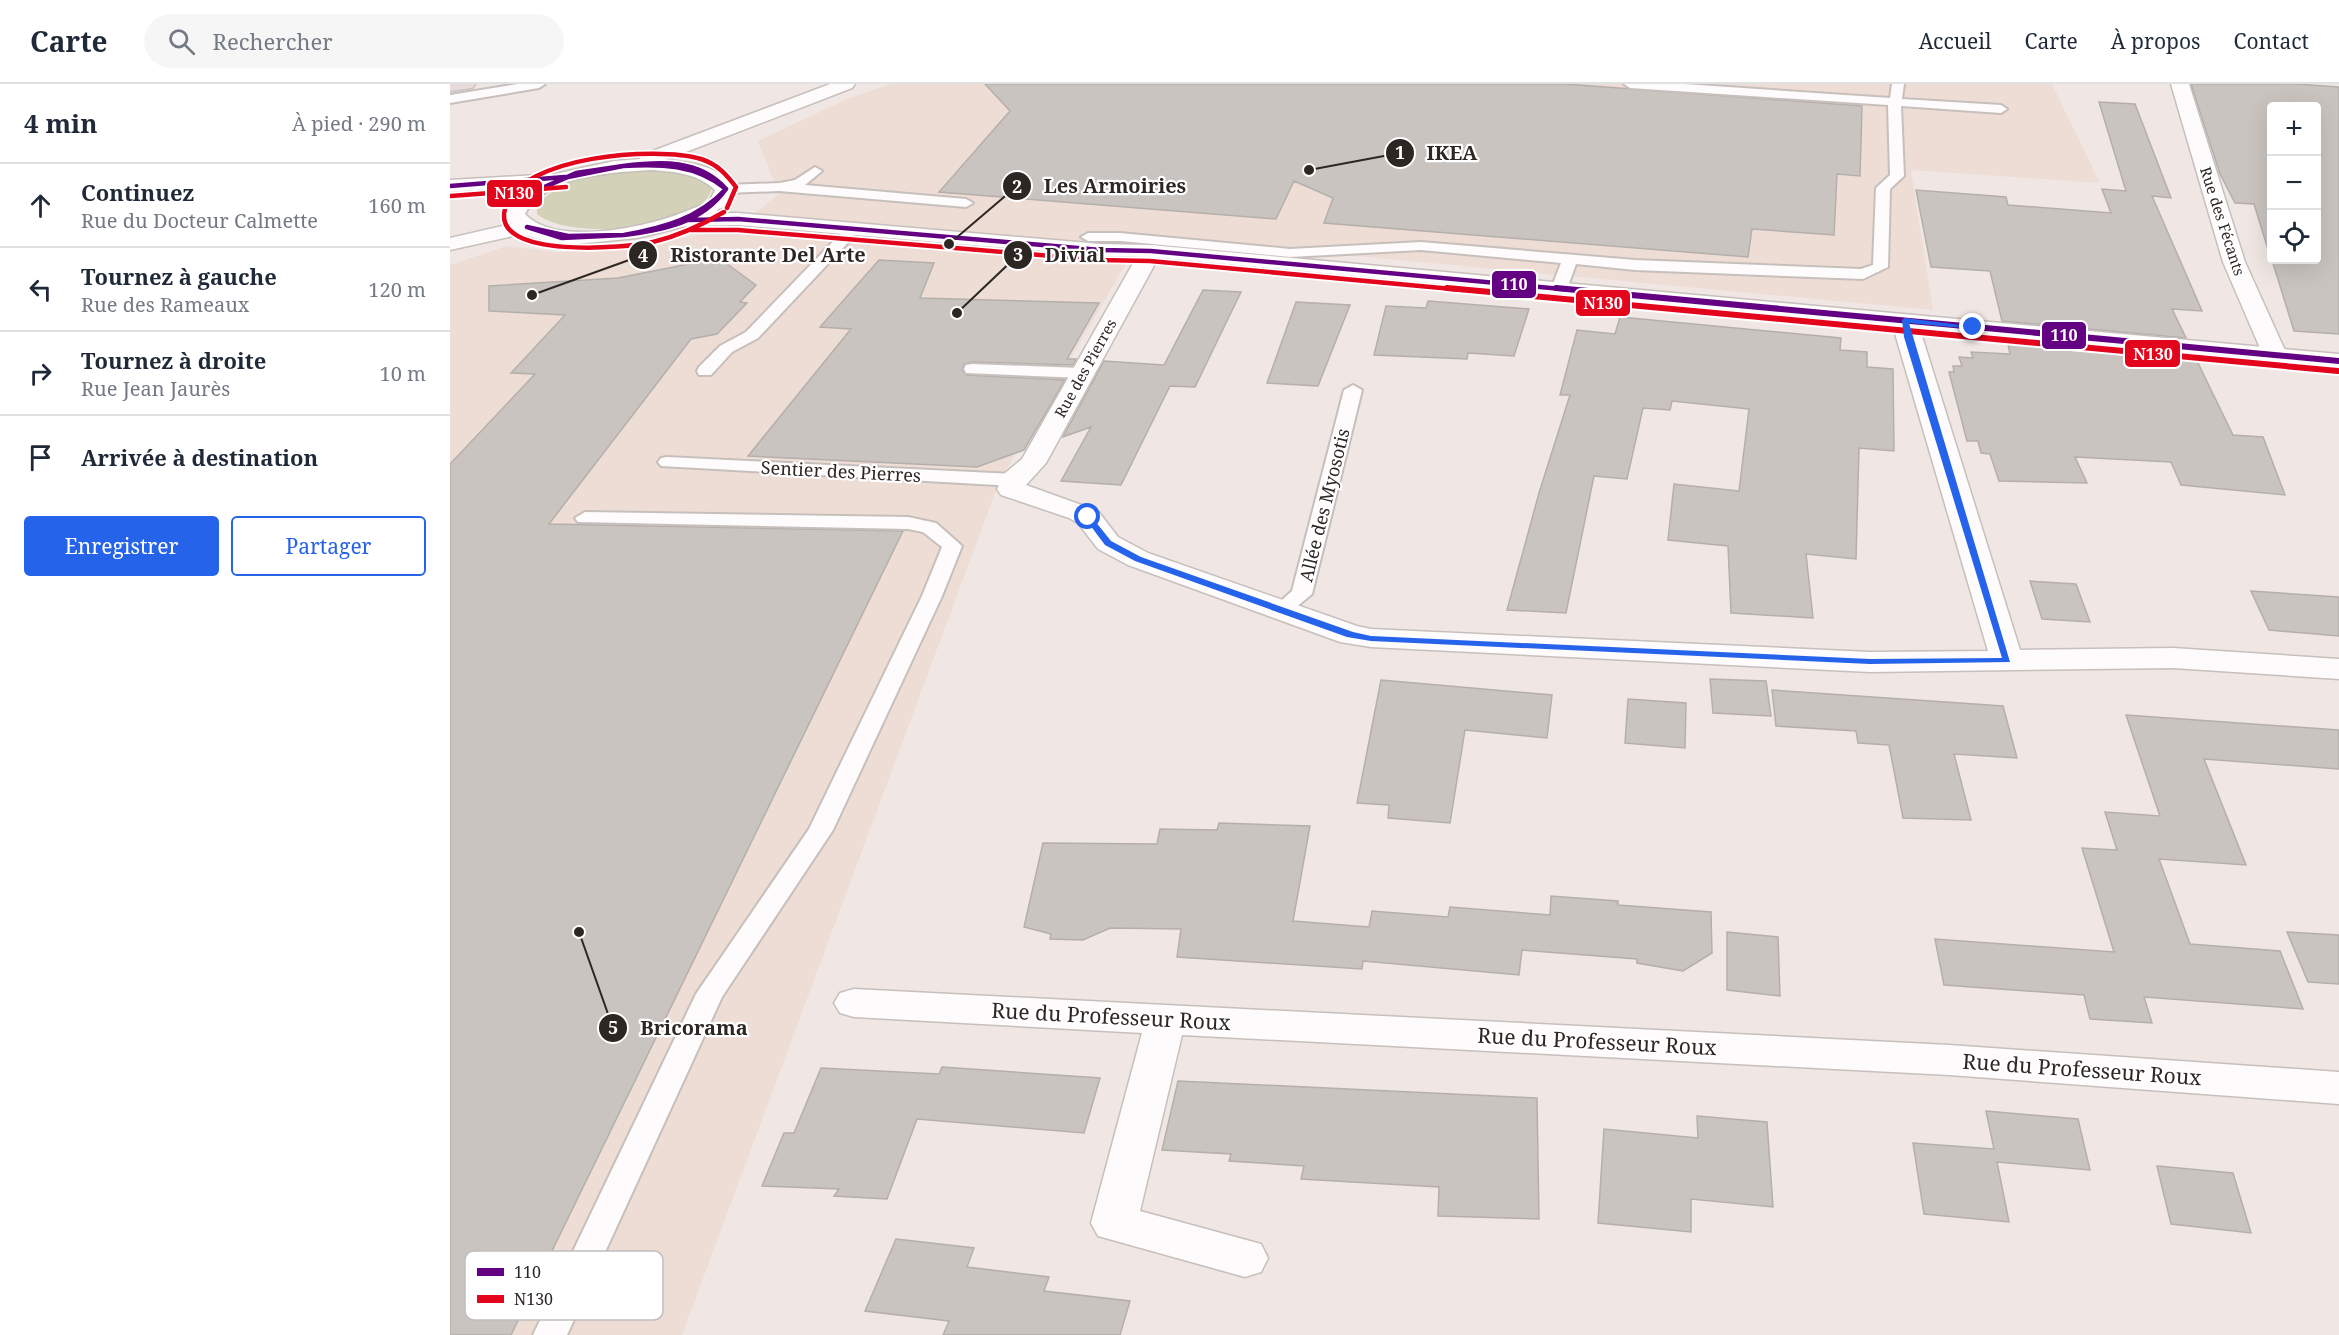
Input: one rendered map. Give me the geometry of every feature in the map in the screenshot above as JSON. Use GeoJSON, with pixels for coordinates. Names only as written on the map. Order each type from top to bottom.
{"type":"FeatureCollection","features":[{"type":"Feature","properties":{"kind":"highway"},"geometry":{"type":"LineString","coordinates":[[450,87],[466,84]]}},
{"type":"Feature","properties":{"kind":"street"},"geometry":{"type":"LineString","coordinates":[[450,187],[566,177],[625,166],[681,149],[846,84]]}},
{"type":"Feature","properties":{"kind":"street","name":"Rue des Fécants"},"geometry":{"type":"LineString","coordinates":[[2180,84],[2234,262],[2275,355]]}},
{"type":"Feature","properties":{"kind":"street"},"geometry":{"type":"LineString","coordinates":[[703,170],[717,142],[741,124]]}},
{"type":"Feature","properties":{"kind":"street"},"geometry":{"type":"LineString","coordinates":[[625,166],[669,165],[703,170],[722,181],[722,196]]}},
{"type":"Feature","properties":{"kind":"street"},"geometry":{"type":"LineString","coordinates":[[524,226],[514,215],[518,203],[538,188],[566,177]]}},
{"type":"Feature","properties":{"kind":"street"},"geometry":{"type":"LineString","coordinates":[[450,187],[518,203]]}},
{"type":"Feature","properties":{"kind":"street"},"geometry":{"type":"LineString","coordinates":[[688,220],[722,196]]}},
{"type":"Feature","properties":{"kind":"street"},"geometry":{"type":"LineString","coordinates":[[722,196],[750,209],[1088,237],[1151,250]]}},
{"type":"Feature","properties":{"kind":"street"},"geometry":{"type":"LineString","coordinates":[[450,244],[524,226],[555,235],[598,237],[636,233],[688,220],[738,219],[1101,250],[1151,250],[2339,361]]}},
{"type":"Feature","properties":{"kind":"street","name":"Rue des Pierres"},"geometry":{"type":"LineString","coordinates":[[1014,480],[1033,462],[1151,250]]}},
{"type":"Feature","properties":{"kind":"street"},"geometry":{"type":"LineString","coordinates":[[1905,320],[1908,337],[2007,660]]}},
{"type":"Feature","properties":{"kind":"street"},"geometry":{"type":"LineString","coordinates":[[1014,480],[1011,489],[1022,495],[1079,512],[1088,517],[1116,550],[1351,635],[1371,638],[1870,662],[2173,658],[2339,669]]}},
{"type":"Feature","properties":{"kind":"street","name":"Rue du Professeur Roux"},"geometry":{"type":"LineString","coordinates":[[854,1003],[1949,1060],[2339,1088]]}},
{"type":"Feature","properties":{"kind":"street"},"geometry":{"type":"LineString","coordinates":[[1166,1019],[1114,1223],[1245,1258]]}},
{"type":"Feature","properties":{"kind":"lane"},"geometry":{"type":"LineString","coordinates":[[450,99],[539,84]]}},
{"type":"Feature","properties":{"kind":"lane"},"geometry":{"type":"LineString","coordinates":[[1630,84],[2001,109]]}},
{"type":"Feature","properties":{"kind":"lane"},"geometry":{"type":"LineString","coordinates":[[1088,237],[1120,237],[1290,253],[1414,245],[1635,265],[1863,274],[1880,267],[1883,188],[1897,176],[1894,108],[1897,102],[1898,84]]}},
{"type":"Feature","properties":{"kind":"lane"},"geometry":{"type":"LineString","coordinates":[[722,196],[799,183],[815,171]]}},
{"type":"Feature","properties":{"kind":"lane"},"geometry":{"type":"LineString","coordinates":[[779,187],[966,202]]}},
{"type":"Feature","properties":{"kind":"lane"},"geometry":{"type":"LineString","coordinates":[[705,371],[726,349],[752,335],[854,229]]}},
{"type":"Feature","properties":{"kind":"lane"},"geometry":{"type":"LineString","coordinates":[[1559,289],[1570,259]]}},
{"type":"Feature","properties":{"kind":"lane"},"geometry":{"type":"LineString","coordinates":[[972,369],[1082,373]]}},
{"type":"Feature","properties":{"kind":"lane","name":"Allée des Myosotis"},"geometry":{"type":"LineString","coordinates":[[1281,610],[1302,594],[1353,390]]}},
{"type":"Feature","properties":{"kind":"lane","name":"Sentier des Pierres"},"geometry":{"type":"LineString","coordinates":[[668,462],[1014,480]]}},
{"type":"Feature","properties":{"kind":"lane"},"geometry":{"type":"LineString","coordinates":[[585,518],[909,523],[929,527],[952,546],[932,596],[821,830],[710,994],[589,1251]]}},
{"type":"Feature","properties":{"kind":"lane"},"geometry":{"type":"LineString","coordinates":[[550,1335],[557,1320]]}},
{"type":"Feature","properties":{"kind":"shaded area"},"geometry":{"type":"Polygon","coordinates":[[[891,84],[2052,84],[2100,183],[1911,170],[1933,310],[1142,236],[1000,480],[682,1335],[450,1335],[450,265],[507,246],[556,252],[621,250],[735,228],[782,192],[778,183],[774,182],[758,141],[847,99],[891,84]]]}},
{"type":"Feature","properties":{"kind":"green space"},"geometry":{"type":"Polygon","coordinates":[[[636,170],[686,173],[712,187],[704,202],[687,213],[663,222],[635,227],[577,228],[554,223],[537,214],[537,205],[547,196],[570,183],[596,176],[636,170]]]}},
{"type":"Feature","properties":{"kind":"building"},"geometry":{"type":"Polygon","coordinates":[[[985,84],[1565,84],[1862,106],[1860,176],[1837,174],[1834,235],[1752,229],[1748,257],[1324,223],[1333,198],[1294,181],[1276,219],[939,192],[1010,111],[985,84]]]}},
{"type":"Feature","properties":{"kind":"building"},"geometry":{"type":"Polygon","coordinates":[[[2191,84],[2296,84],[2339,87],[2339,334],[2294,331],[2273,264],[2321,264],[2321,102],[2267,102],[2267,246],[2254,204],[2235,203],[2220,174],[2191,84]]]}},
{"type":"Feature","properties":{"kind":"building"},"geometry":{"type":"Polygon","coordinates":[[[2099,102],[2135,104],[2171,198],[2152,196],[2202,311],[2172,309],[2186,338],[2002,321],[1990,271],[1931,267],[1916,190],[2006,197],[2008,205],[2111,213],[2102,189],[2126,191],[2099,102]]]}},
{"type":"Feature","properties":{"kind":"building"},"geometry":{"type":"Polygon","coordinates":[[[719,258],[756,285],[740,302],[747,303],[717,334],[691,339],[549,524],[903,531],[552,1251],[465,1251],[465,1320],[518,1320],[511,1335],[450,1335],[450,464],[535,374],[511,373],[565,315],[489,311],[489,286],[618,278],[719,258]]]}},
{"type":"Feature","properties":{"kind":"building"},"geometry":{"type":"Polygon","coordinates":[[[879,260],[934,263],[920,298],[1099,303],[1067,359],[1076,359],[1073,365],[972,362],[964,364],[962,370],[966,375],[1065,380],[1024,450],[977,467],[748,456],[851,329],[820,327],[879,260]]]}},
{"type":"Feature","properties":{"kind":"building"},"geometry":{"type":"Polygon","coordinates":[[[1203,290],[1241,292],[1195,387],[1170,386],[1121,485],[1061,481],[1091,427],[1063,437],[1104,361],[1164,365],[1203,290]]]}},
{"type":"Feature","properties":{"kind":"building"},"geometry":{"type":"Polygon","coordinates":[[[1428,301],[1529,309],[1514,356],[1468,353],[1467,359],[1374,355],[1386,306],[1426,308],[1428,301]]]}},
{"type":"Feature","properties":{"kind":"building"},"geometry":{"type":"Polygon","coordinates":[[[1296,302],[1350,305],[1318,386],[1267,383],[1296,302]]]}},
{"type":"Feature","properties":{"kind":"building"},"geometry":{"type":"Polygon","coordinates":[[[1620,317],[1841,338],[1840,350],[1867,352],[1867,367],[1893,369],[1894,451],[1859,448],[1856,559],[1806,554],[1813,618],[1731,613],[1728,546],[1668,540],[1674,484],[1739,491],[1749,409],[1672,401],[1670,410],[1643,408],[1627,479],[1594,476],[1566,613],[1507,610],[1539,493],[1570,395],[1560,395],[1577,330],[1615,334],[1620,317]]]}},
{"type":"Feature","properties":{"kind":"building"},"geometry":{"type":"Polygon","coordinates":[[[2007,339],[2195,357],[2233,435],[2263,437],[2285,495],[2181,485],[2171,462],[2075,457],[2087,483],[1999,481],[1990,454],[1981,453],[1978,441],[1967,441],[1949,372],[1954,372],[1953,366],[1962,366],[1959,357],[1973,358],[1971,352],[2010,354],[2007,339]]]}},
{"type":"Feature","properties":{"kind":"building"},"geometry":{"type":"Polygon","coordinates":[[[2030,581],[2076,584],[2090,622],[2042,619],[2030,581]]]}},
{"type":"Feature","properties":{"kind":"building"},"geometry":{"type":"Polygon","coordinates":[[[2251,591],[2339,597],[2339,636],[2269,630],[2251,591]]]}},
{"type":"Feature","properties":{"kind":"building"},"geometry":{"type":"Polygon","coordinates":[[[1710,679],[1766,681],[1771,716],[1713,713],[1710,679]]]}},
{"type":"Feature","properties":{"kind":"building"},"geometry":{"type":"Polygon","coordinates":[[[1381,680],[1552,695],[1547,738],[1465,730],[1450,823],[1388,818],[1389,805],[1357,803],[1381,680]]]}},
{"type":"Feature","properties":{"kind":"building"},"geometry":{"type":"Polygon","coordinates":[[[1772,690],[2003,706],[2017,758],[1954,754],[1971,820],[1903,818],[1889,745],[1858,743],[1856,731],[1776,726],[1772,690]]]}},
{"type":"Feature","properties":{"kind":"building"},"geometry":{"type":"Polygon","coordinates":[[[1628,699],[1686,703],[1685,748],[1625,743],[1628,699]]]}},
{"type":"Feature","properties":{"kind":"building"},"geometry":{"type":"Polygon","coordinates":[[[2126,715],[2339,730],[2339,769],[2204,759],[2246,865],[2159,859],[2190,944],[2280,951],[2303,1009],[2144,997],[2152,1023],[2090,1019],[2084,995],[1944,985],[1935,939],[2114,952],[2082,848],[2117,850],[2105,812],[2160,816],[2126,715]]]}},
{"type":"Feature","properties":{"kind":"building"},"geometry":{"type":"Polygon","coordinates":[[[1219,823],[1310,826],[1293,921],[1369,927],[1372,911],[1448,917],[1450,907],[1550,915],[1551,896],[1618,901],[1618,905],[1711,912],[1712,953],[1683,971],[1637,963],[1637,959],[1522,950],[1519,975],[1363,961],[1362,969],[1177,957],[1181,929],[1110,928],[1083,940],[1050,939],[1051,934],[1024,927],[1043,843],[1157,844],[1160,829],[1217,830],[1219,823]]]}},
{"type":"Feature","properties":{"kind":"building"},"geometry":{"type":"Polygon","coordinates":[[[1727,932],[1778,937],[1780,996],[1727,990],[1727,932]]]}},
{"type":"Feature","properties":{"kind":"building"},"geometry":{"type":"Polygon","coordinates":[[[2287,932],[2339,935],[2339,984],[2308,982],[2287,932]]]}},
{"type":"Feature","properties":{"kind":"building"},"geometry":{"type":"Polygon","coordinates":[[[942,1067],[1100,1078],[1084,1133],[917,1119],[887,1199],[834,1196],[839,1189],[762,1186],[784,1133],[794,1133],[821,1068],[939,1074],[942,1067]]]}},
{"type":"Feature","properties":{"kind":"building"},"geometry":{"type":"Polygon","coordinates":[[[1178,1081],[1537,1098],[1539,1219],[1438,1216],[1439,1187],[1301,1179],[1304,1166],[1229,1161],[1231,1154],[1162,1150],[1178,1081]]]}},
{"type":"Feature","properties":{"kind":"building"},"geometry":{"type":"Polygon","coordinates":[[[1986,1111],[2078,1119],[2090,1170],[1997,1162],[2009,1222],[1924,1214],[1913,1143],[1994,1149],[1986,1111]]]}},
{"type":"Feature","properties":{"kind":"building"},"geometry":{"type":"Polygon","coordinates":[[[1697,1116],[1767,1122],[1773,1207],[1691,1199],[1691,1232],[1598,1223],[1604,1129],[1698,1138],[1697,1116]]]}},
{"type":"Feature","properties":{"kind":"building"},"geometry":{"type":"Polygon","coordinates":[[[2157,1166],[2233,1173],[2251,1233],[2171,1224],[2157,1166]]]}},
{"type":"Feature","properties":{"kind":"building"},"geometry":{"type":"Polygon","coordinates":[[[896,1239],[974,1248],[967,1267],[1049,1277],[1044,1291],[1130,1301],[1120,1335],[943,1335],[949,1321],[865,1311],[896,1239]]]}},
{"type":"Feature","properties":{"kind":"transit line","name":"N130"},"geometry":{"type":"LineString","coordinates":[[724,212],[708,222],[672,237],[634,246],[596,249],[556,247],[529,241],[511,230],[505,221],[504,212],[513,194],[542,174],[587,161],[646,154],[676,154],[703,160],[723,170],[736,187],[727,208]]}},
{"type":"Feature","properties":{"kind":"transit line","name":"110"},"geometry":{"type":"LineString","coordinates":[[623,166],[657,163],[693,167],[713,175],[726,189]]}},
{"type":"Feature","properties":{"kind":"transit line","name":"110"},"geometry":{"type":"LineString","coordinates":[[623,166],[665,165],[691,169],[715,180],[726,189]]}},
{"type":"Feature","properties":{"kind":"transit line","name":"110"},"geometry":{"type":"LineString","coordinates":[[533,192],[576,173],[623,166]]}},
{"type":"Feature","properties":{"kind":"transit line","name":"110"},"geometry":{"type":"LineString","coordinates":[[533,192],[568,177],[623,166]]}},
{"type":"Feature","properties":{"kind":"transit line","name":"110"},"geometry":{"type":"LineString","coordinates":[[450,186],[565,177]]}},
{"type":"Feature","properties":{"kind":"transit line","name":"N130"},"geometry":{"type":"LineString","coordinates":[[451,196],[566,187]]}},
{"type":"Feature","properties":{"kind":"transit line","name":"110"},"geometry":{"type":"LineString","coordinates":[[624,235],[667,226],[693,216],[705,209],[726,189]]}},
{"type":"Feature","properties":{"kind":"transit line","name":"110"},"geometry":{"type":"LineString","coordinates":[[624,235],[667,228],[695,217],[718,201],[726,189]]}},
{"type":"Feature","properties":{"kind":"transit line","name":"110"},"geometry":{"type":"LineString","coordinates":[[688,220],[738,219],[1101,250],[1151,251],[2339,361]]}},
{"type":"Feature","properties":{"kind":"transit line","name":"110"},"geometry":{"type":"LineString","coordinates":[[527,227],[568,236],[624,235]]}},
{"type":"Feature","properties":{"kind":"transit line","name":"110"},"geometry":{"type":"LineString","coordinates":[[527,227],[549,236],[562,238],[624,235]]}},
{"type":"Feature","properties":{"kind":"transit line","name":"N130"},"geometry":{"type":"LineString","coordinates":[[688,230],[738,230],[1100,260],[1150,261],[2338,371]]}},
{"type":"Feature","properties":{"kind":"place","name":"IKEA"},"geometry":{"type":"Point","coordinates":[1309,170]}},
{"type":"Feature","properties":{"kind":"place","name":"Les Armoiries"},"geometry":{"type":"Point","coordinates":[949,244]}},
{"type":"Feature","properties":{"kind":"place","name":"Ristorante Del Arte"},"geometry":{"type":"Point","coordinates":[532,295]}},
{"type":"Feature","properties":{"kind":"place","name":"Divial"},"geometry":{"type":"Point","coordinates":[957,313]}},
{"type":"Feature","properties":{"kind":"place","name":"Bricorama"},"geometry":{"type":"Point","coordinates":[579,932]}},
{"type":"Feature","properties":{"kind":"route"},"geometry":{"type":"LineString","coordinates":[[1088,517],[1116,550],[1351,635],[1371,638],[1870,662],[2007,660],[1908,337],[1905,320],[1973,327]]}}]}
